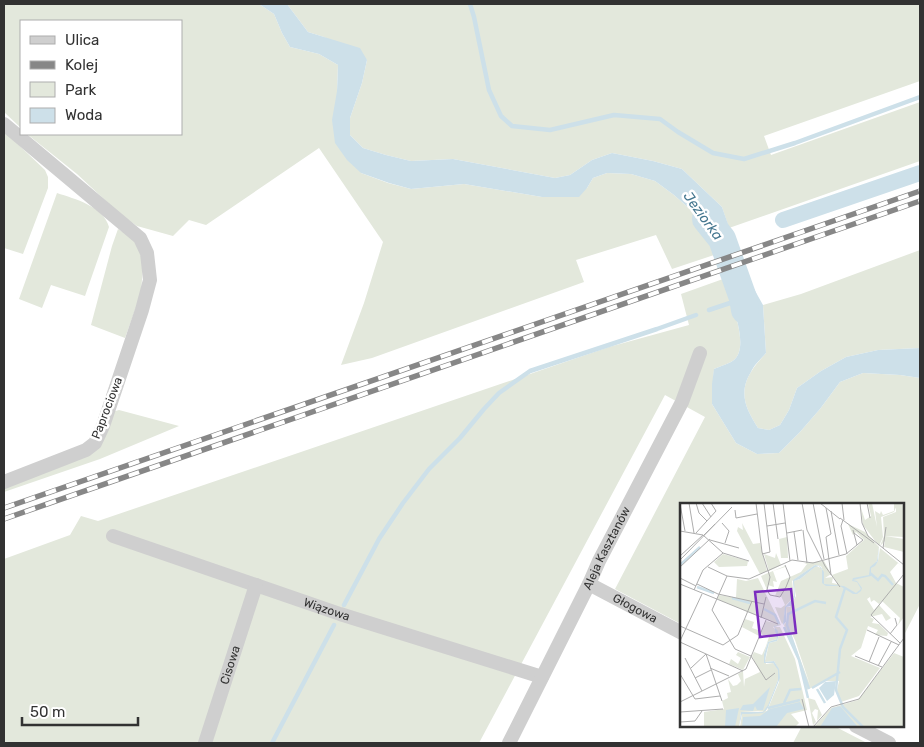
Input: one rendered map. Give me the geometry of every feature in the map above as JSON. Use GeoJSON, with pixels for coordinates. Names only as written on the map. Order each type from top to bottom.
{"type":"FeatureCollection","features":[{"type":"Feature","properties":{"kind":"street","name":"Paprociowa"},"geometry":{"type":"LineString","coordinates":[[4,124],[140,238],[148,253],[150,280],[142,310],[103,426],[95,443],[86,450],[70,457],[4,482]]}},
{"type":"Feature","properties":{"kind":"street","name":"Aleja Kasztanów"},"geometry":{"type":"LineString","coordinates":[[509,743],[599,561],[682,402],[700,354]]}},
{"type":"Feature","properties":{"kind":"street","name":"Wiązowa"},"geometry":{"type":"LineString","coordinates":[[113,536],[340,614],[542,677]]}},
{"type":"Feature","properties":{"kind":"street","name":"Głogowa"},"geometry":{"type":"LineString","coordinates":[[589,584],[680,632]]}},
{"type":"Feature","properties":{"kind":"street","name":"Cisowa"},"geometry":{"type":"LineString","coordinates":[[205,743],[256,585]]}},
{"type":"Feature","properties":{"kind":"street"},"geometry":{"type":"LineString","coordinates":[[858,727],[889,743]]}},
{"type":"Feature","properties":{"kind":"green space"},"geometry":{"type":"Polygon","coordinates":[[[4,4],[259,4],[274,14],[290,47],[319,54],[338,65],[337,91],[361,173],[411,189],[464,184],[542,197],[587,188],[593,178],[607,173],[631,174],[655,181],[692,211],[700,221],[714,255],[672,269],[656,235],[576,260],[584,282],[372,358],[341,365],[364,303],[383,242],[319,148],[206,225],[189,220],[173,236],[137,226],[121,215],[77,174],[28,135],[182,135],[182,20],[20,20],[20,127],[4,112],[4,4]]]}},
{"type":"Feature","properties":{"kind":"green space"},"geometry":{"type":"Polygon","coordinates":[[[287,4],[920,4],[920,81],[764,136],[771,155],[920,102],[920,161],[729,228],[722,207],[682,169],[653,161],[612,153],[592,160],[570,175],[555,178],[453,159],[411,161],[386,155],[363,148],[350,135],[350,118],[362,83],[367,60],[324,37],[308,32],[287,4]]]}},
{"type":"Feature","properties":{"kind":"green space"},"geometry":{"type":"Polygon","coordinates":[[[4,131],[45,170],[48,177],[48,188],[23,254],[4,248],[4,131]]]}},
{"type":"Feature","properties":{"kind":"green space"},"geometry":{"type":"Polygon","coordinates":[[[57,193],[88,204],[101,214],[109,227],[85,296],[51,285],[42,308],[19,299],[57,193]]]}},
{"type":"Feature","properties":{"kind":"green space"},"geometry":{"type":"Polygon","coordinates":[[[118,229],[134,239],[139,247],[143,266],[141,293],[125,338],[91,325],[118,229]]]}},
{"type":"Feature","properties":{"kind":"green space"},"geometry":{"type":"Polygon","coordinates":[[[920,250],[920,348],[878,350],[846,357],[821,371],[797,388],[789,410],[780,425],[769,430],[758,428],[747,407],[744,394],[751,372],[766,353],[763,305],[801,294],[920,250]]]}},
{"type":"Feature","properties":{"kind":"green space"},"geometry":{"type":"Polygon","coordinates":[[[723,279],[737,320],[740,343],[739,352],[735,359],[728,364],[714,369],[712,404],[736,443],[757,454],[779,453],[820,409],[840,382],[863,373],[920,378],[920,604],[904,635],[904,503],[680,503],[680,623],[615,589],[705,417],[665,395],[479,743],[4,743],[4,559],[70,535],[81,516],[98,521],[609,347],[689,325],[681,294],[723,279]]]}},
{"type":"Feature","properties":{"kind":"green space"},"geometry":{"type":"Polygon","coordinates":[[[119,410],[179,426],[100,459],[4,492],[4,486],[83,455],[112,412],[119,410]]]}},
{"type":"Feature","properties":{"kind":"green space"},"geometry":{"type":"Polygon","coordinates":[[[801,727],[836,727],[867,743],[793,743],[801,727]]]}},
{"type":"Feature","properties":{"kind":"water"},"geometry":{"type":"Polygon","coordinates":[[[259,4],[287,4],[308,32],[360,48],[367,60],[362,83],[350,118],[350,135],[363,148],[411,161],[453,159],[555,178],[570,175],[592,160],[612,153],[653,161],[682,169],[722,207],[736,247],[714,255],[700,221],[692,211],[655,181],[631,174],[607,173],[593,178],[579,197],[542,197],[464,184],[411,189],[361,173],[347,160],[335,143],[332,120],[337,91],[338,65],[319,54],[290,47],[274,14],[259,4]]]}},
{"type":"Feature","properties":{"kind":"water"},"geometry":{"type":"Polygon","coordinates":[[[744,271],[763,305],[766,353],[752,369],[744,394],[747,407],[758,428],[769,430],[780,425],[789,410],[797,388],[821,371],[846,357],[878,350],[920,348],[920,378],[863,373],[840,382],[820,409],[779,453],[757,454],[736,443],[712,404],[712,384],[714,369],[728,364],[735,359],[739,352],[740,343],[737,320],[723,279],[744,271]]]}},
{"type":"Feature","properties":{"kind":"waterway"},"geometry":{"type":"LineString","coordinates":[[470,4],[489,90],[501,116],[512,126],[550,130],[614,115],[660,119],[713,153],[744,159],[795,143],[920,97]]}},
{"type":"Feature","properties":{"kind":"waterway"},"geometry":{"type":"LineString","coordinates":[[783,220],[920,173]]}},
{"type":"Feature","properties":{"kind":"waterway","name":"Jeziorka"},"geometry":{"type":"LineString","coordinates":[[706,219],[722,239],[743,298],[745,310]]}},
{"type":"Feature","properties":{"kind":"waterway"},"geometry":{"type":"LineString","coordinates":[[709,310],[736,301]]}},
{"type":"Feature","properties":{"kind":"waterway"},"geometry":{"type":"LineString","coordinates":[[344,605],[379,539],[403,503],[429,469],[460,438],[499,393],[530,371],[696,315]]}},
{"type":"Feature","properties":{"kind":"waterway"},"geometry":{"type":"LineString","coordinates":[[272,743],[334,625]]}},
{"type":"Feature","properties":{"kind":"railway"},"geometry":{"type":"LineString","coordinates":[[4,508],[920,191]]}},
{"type":"Feature","properties":{"kind":"railway"},"geometry":{"type":"LineString","coordinates":[[4,519],[920,201]]}}]}
